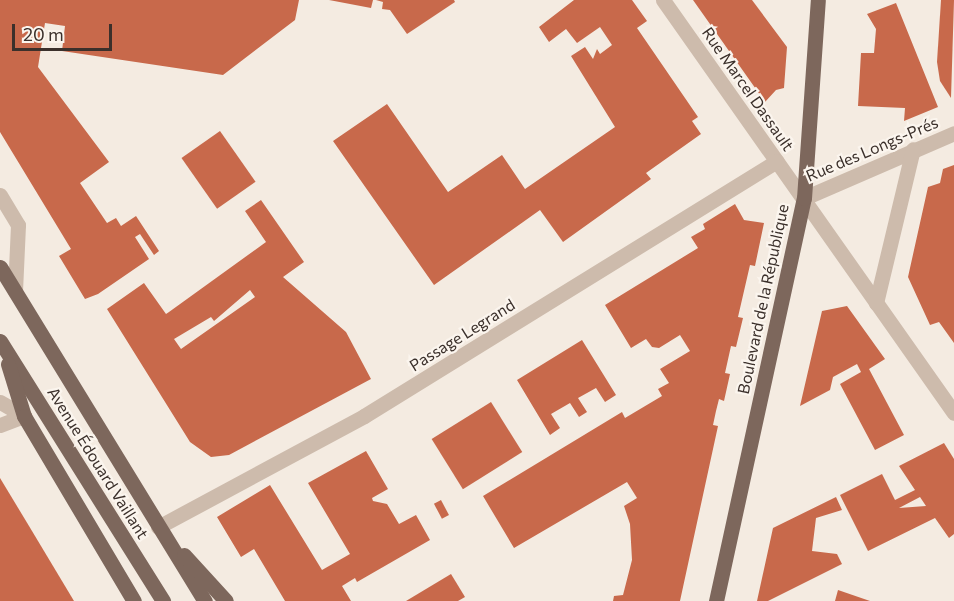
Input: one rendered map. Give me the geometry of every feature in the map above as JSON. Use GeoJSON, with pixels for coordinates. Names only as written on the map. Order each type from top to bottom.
{"type":"FeatureCollection","features":[{"type":"Feature","properties":{"kind":"main road","name":"Boulevard de la République"},"geometry":{"type":"LineString","coordinates":[[716,601],[804,198],[818,0]]}},
{"type":"Feature","properties":{"kind":"main road","name":"Avenue Édouard Vaillant"},"geometry":{"type":"LineString","coordinates":[[0,267],[205,601]]}},
{"type":"Feature","properties":{"kind":"main road","name":"Avenue Édouard Vaillant"},"geometry":{"type":"LineString","coordinates":[[1,342],[24,416],[134,601]]}},
{"type":"Feature","properties":{"kind":"main road","name":"Avenue Édouard Vaillant"},"geometry":{"type":"LineString","coordinates":[[1,342],[163,601]]}},
{"type":"Feature","properties":{"kind":"main road","name":"Avenue Édouard Vaillant"},"geometry":{"type":"LineString","coordinates":[[158,527],[226,601]]}},
{"type":"Feature","properties":{"kind":"street","name":"Rue Marcel Dassault"},"geometry":{"type":"LineString","coordinates":[[663,0],[954,413]]}},
{"type":"Feature","properties":{"kind":"street","name":"Rue des Longs-Prés"},"geometry":{"type":"LineString","coordinates":[[804,198],[954,133]]}},
{"type":"Feature","properties":{"kind":"street"},"geometry":{"type":"LineString","coordinates":[[876,303],[913,149]]}},
{"type":"Feature","properties":{"kind":"street","name":"Passage Legrand"},"geometry":{"type":"LineString","coordinates":[[158,527],[364,416],[777,161]]}},
{"type":"Feature","properties":{"kind":"street"},"geometry":{"type":"LineString","coordinates":[[0,195],[18,225],[15,291]]}},
{"type":"Feature","properties":{"kind":"street","name":"Avenue Édouard Vaillant"},"geometry":{"type":"LineString","coordinates":[[0,402],[24,416]]}},
{"type":"Feature","properties":{"kind":"street"},"geometry":{"type":"LineString","coordinates":[[0,425],[24,416]]}},
{"type":"Feature","properties":{"kind":"building"},"geometry":{"type":"Polygon","coordinates":[[[0,0],[299,0],[295,20],[223,75],[62,51],[65,26],[45,23],[38,67],[109,162],[80,183],[107,223],[116,218],[121,226],[136,216],[159,251],[154,255],[140,234],[135,237],[149,259],[98,294],[85,299],[59,256],[71,249],[0,132],[0,0]]]}},
{"type":"Feature","properties":{"kind":"building"},"geometry":{"type":"Polygon","coordinates":[[[329,0],[373,0],[371,8],[329,0]]]}},
{"type":"Feature","properties":{"kind":"building"},"geometry":{"type":"Polygon","coordinates":[[[376,0],[454,0],[455,2],[407,34],[390,10],[382,9],[383,2],[376,0]]]}},
{"type":"Feature","properties":{"kind":"building"},"geometry":{"type":"Polygon","coordinates":[[[574,0],[632,0],[647,21],[637,28],[698,117],[692,121],[701,134],[646,173],[651,179],[563,242],[540,210],[434,285],[333,141],[387,104],[448,192],[502,155],[525,189],[615,127],[571,56],[585,47],[593,59],[597,49],[600,54],[612,45],[600,27],[577,43],[566,29],[549,42],[539,27],[574,0]]]}},
{"type":"Feature","properties":{"kind":"building"},"geometry":{"type":"Polygon","coordinates":[[[693,0],[752,0],[787,47],[784,88],[776,90],[765,102],[693,0]]]}},
{"type":"Feature","properties":{"kind":"building"},"geometry":{"type":"Polygon","coordinates":[[[941,0],[954,0],[951,98],[940,81],[937,62],[941,0]]]}},
{"type":"Feature","properties":{"kind":"building"},"geometry":{"type":"Polygon","coordinates":[[[896,3],[938,107],[904,121],[905,108],[858,106],[861,53],[874,53],[876,29],[867,14],[896,3]]]}},
{"type":"Feature","properties":{"kind":"building"},"geometry":{"type":"Polygon","coordinates":[[[220,131],[256,182],[217,209],[181,158],[220,131]]]}},
{"type":"Feature","properties":{"kind":"building"},"geometry":{"type":"Polygon","coordinates":[[[954,165],[954,343],[939,322],[930,325],[908,277],[928,187],[940,183],[943,169],[954,165]]]}},
{"type":"Feature","properties":{"kind":"building"},"geometry":{"type":"Polygon","coordinates":[[[261,200],[304,262],[283,277],[346,332],[371,379],[229,455],[211,457],[190,442],[107,309],[144,283],[166,314],[169,312],[266,242],[245,211],[261,200]],[[250,290],[214,321],[211,317],[174,339],[181,349],[255,297],[250,290]]]}},
{"type":"Feature","properties":{"kind":"building"},"geometry":{"type":"Polygon","coordinates":[[[735,204],[744,220],[764,223],[755,266],[750,265],[738,317],[743,318],[736,347],[731,346],[725,373],[730,374],[724,401],[719,399],[716,411],[713,425],[718,426],[680,601],[613,601],[614,596],[623,595],[632,560],[630,524],[624,506],[637,498],[627,482],[514,548],[483,496],[622,412],[625,418],[662,396],[658,389],[669,383],[660,369],[690,351],[680,335],[659,348],[652,347],[646,339],[631,348],[605,305],[698,248],[691,237],[705,229],[703,224],[735,204]]]}},
{"type":"Feature","properties":{"kind":"building"},"geometry":{"type":"Polygon","coordinates":[[[847,306],[885,359],[869,369],[904,435],[875,450],[840,384],[861,372],[857,364],[833,377],[830,390],[800,406],[822,311],[847,306]]]}},
{"type":"Feature","properties":{"kind":"building"},"geometry":{"type":"Polygon","coordinates":[[[582,340],[616,395],[605,402],[596,388],[578,398],[587,412],[579,417],[570,403],[551,414],[560,428],[550,435],[517,380],[582,340]]]}},
{"type":"Feature","properties":{"kind":"building"},"geometry":{"type":"Polygon","coordinates":[[[491,402],[522,452],[463,489],[432,439],[491,402]]]}},
{"type":"Feature","properties":{"kind":"building"},"geometry":{"type":"Polygon","coordinates":[[[944,443],[954,459],[954,534],[949,538],[935,518],[868,551],[840,495],[882,474],[895,500],[915,490],[899,466],[944,443]],[[920,497],[899,508],[926,506],[920,497]]]}},
{"type":"Feature","properties":{"kind":"building"},"geometry":{"type":"Polygon","coordinates":[[[366,451],[388,489],[372,498],[373,501],[387,504],[399,524],[416,515],[430,540],[357,582],[355,578],[342,586],[351,601],[285,601],[254,549],[241,557],[217,517],[270,485],[322,570],[350,554],[308,483],[366,451]]]}},
{"type":"Feature","properties":{"kind":"building"},"geometry":{"type":"Polygon","coordinates":[[[0,478],[29,526],[74,601],[0,601],[0,478]]]}},
{"type":"Feature","properties":{"kind":"building"},"geometry":{"type":"Polygon","coordinates":[[[836,497],[842,510],[816,518],[812,551],[837,554],[842,564],[768,601],[757,601],[773,528],[836,497]]]}},
{"type":"Feature","properties":{"kind":"building"},"geometry":{"type":"Polygon","coordinates":[[[441,500],[449,515],[442,519],[434,504],[441,500]]]}},
{"type":"Feature","properties":{"kind":"building"},"geometry":{"type":"Polygon","coordinates":[[[451,574],[465,597],[458,601],[406,601],[451,574]]]}},
{"type":"Feature","properties":{"kind":"building"},"geometry":{"type":"Polygon","coordinates":[[[838,590],[870,601],[835,601],[838,590]]]}}]}
